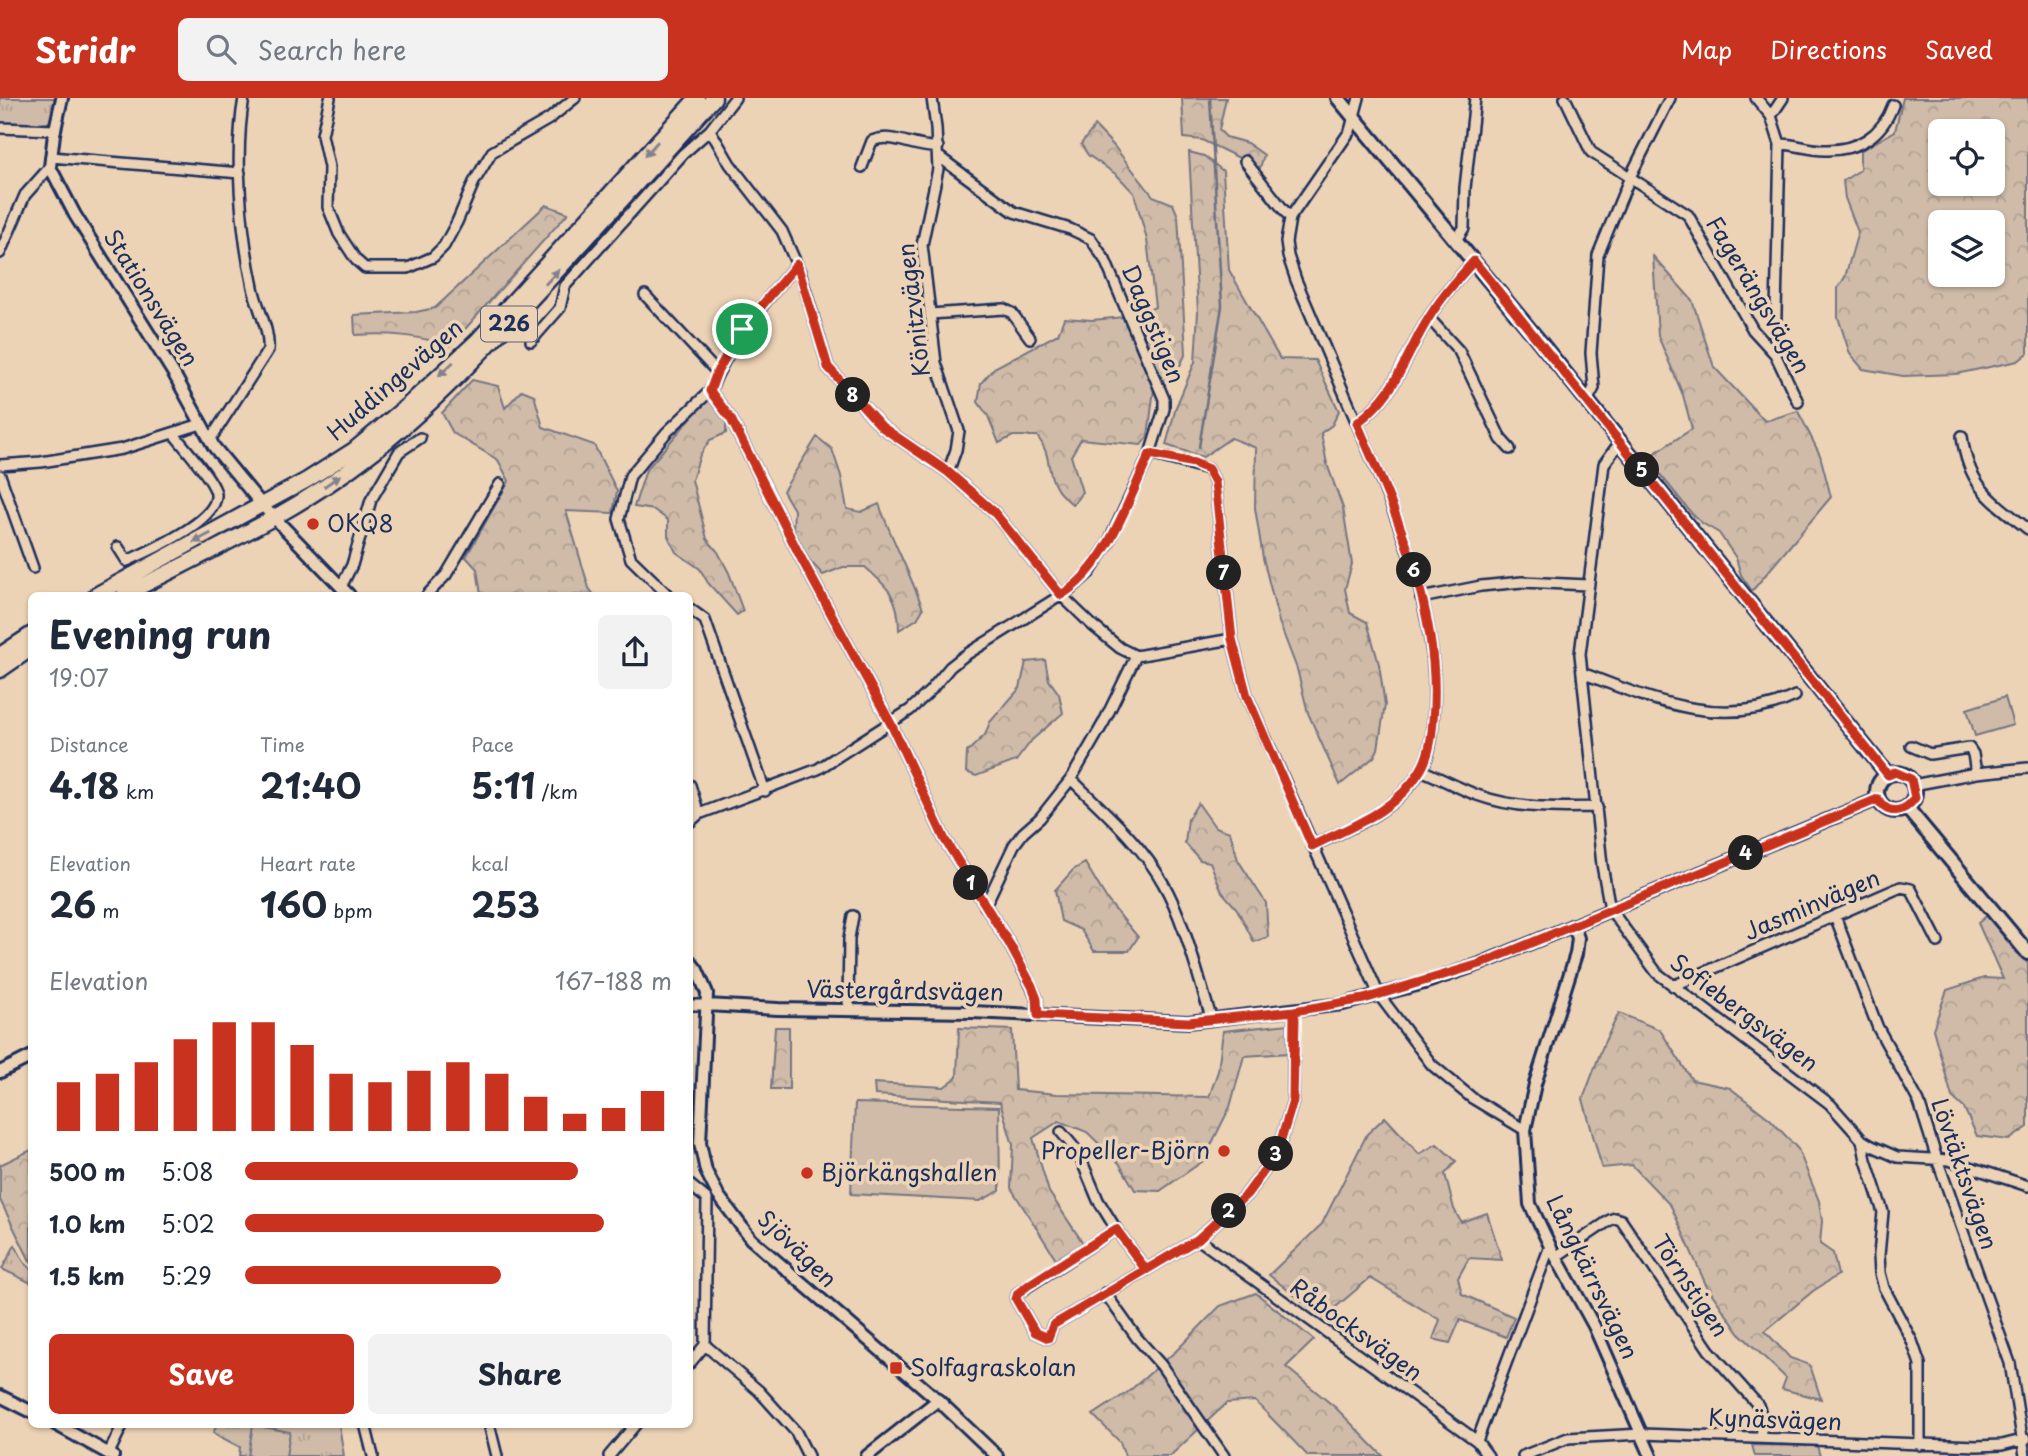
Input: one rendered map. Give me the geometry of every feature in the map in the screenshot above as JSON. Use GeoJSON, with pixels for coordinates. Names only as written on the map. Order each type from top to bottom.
{"type":"FeatureCollection","features":[{"type":"Feature","properties":{"kind":"main road","name":"Huddingevägen"},"geometry":{"type":"LineString","coordinates":[[102,592],[262,505],[354,450],[408,405],[477,341],[697,98]]}},
{"type":"Feature","properties":{"kind":"main road","name":"Huddingevägen"},"geometry":{"type":"LineString","coordinates":[[130,592],[274,517],[317,491],[362,460],[419,414],[490,344],[714,98]]}},
{"type":"Feature","properties":{"kind":"main road"},"geometry":{"type":"LineString","coordinates":[[1338,98],[1474,261],[1888,775]]}},
{"type":"Feature","properties":{"kind":"main road"},"geometry":{"type":"LineString","coordinates":[[0,655],[28,637]]}},
{"type":"Feature","properties":{"kind":"main road"},"geometry":{"type":"LineString","coordinates":[[0,670],[28,651]]}},
{"type":"Feature","properties":{"kind":"main road"},"geometry":{"type":"LineString","coordinates":[[1895,772],[1911,779],[1913,785],[1915,798],[1907,808],[1895,811],[1882,805],[1878,799],[1879,783],[1895,772]]}},
{"type":"Feature","properties":{"kind":"main road"},"geometry":{"type":"LineString","coordinates":[[1907,808],[2028,953]]}},
{"type":"Feature","properties":{"kind":"street"},"geometry":{"type":"LineString","coordinates":[[0,253],[25,195],[51,162],[62,98]]}},
{"type":"Feature","properties":{"kind":"street"},"geometry":{"type":"LineString","coordinates":[[210,440],[268,350],[269,341],[253,288],[244,222],[240,173],[244,98]]}},
{"type":"Feature","properties":{"kind":"street"},"geometry":{"type":"LineString","coordinates":[[330,98],[323,141],[329,167],[328,207],[335,225],[348,249],[365,268],[408,268],[433,257],[444,246],[474,181],[492,152],[549,119],[575,98]]}},
{"type":"Feature","properties":{"kind":"street"},"geometry":{"type":"LineString","coordinates":[[531,341],[560,308],[565,286],[683,154],[710,130],[735,98]]}},
{"type":"Feature","properties":{"kind":"street","name":"Könitzvägen"},"geometry":{"type":"LineString","coordinates":[[932,98],[938,169],[922,245],[936,363],[959,431],[948,472]]}},
{"type":"Feature","properties":{"kind":"street"},"geometry":{"type":"LineString","coordinates":[[1312,846],[1389,807],[1404,792],[1421,770],[1432,731],[1435,697],[1430,645],[1421,597],[1405,542],[1288,256],[1286,242],[1290,218],[1346,139],[1359,98]]}},
{"type":"Feature","properties":{"kind":"street"},"geometry":{"type":"LineString","coordinates":[[1456,240],[1464,228],[1465,188],[1475,98]]}},
{"type":"Feature","properties":{"kind":"street","name":"Fagerängsvägen"},"geometry":{"type":"LineString","coordinates":[[1565,98],[1591,152],[1688,215],[1753,330],[1775,354],[1798,402]]}},
{"type":"Feature","properties":{"kind":"street"},"geometry":{"type":"LineString","coordinates":[[1587,401],[1594,388],[1591,353],[1595,266],[1630,177],[1671,98]]}},
{"type":"Feature","properties":{"kind":"street"},"geometry":{"type":"LineString","coordinates":[[1756,98],[1771,116],[1780,144],[1775,354]]}},
{"type":"Feature","properties":{"kind":"street"},"geometry":{"type":"LineString","coordinates":[[1771,116],[1783,98]]}},
{"type":"Feature","properties":{"kind":"street"},"geometry":{"type":"LineString","coordinates":[[1780,144],[1823,150],[1849,147],[1870,139],[1888,119],[1893,105]]}},
{"type":"Feature","properties":{"kind":"street"},"geometry":{"type":"LineString","coordinates":[[0,128],[55,130]]}},
{"type":"Feature","properties":{"kind":"street"},"geometry":{"type":"LineString","coordinates":[[710,130],[730,164],[782,231],[797,264],[828,367],[882,427],[948,472],[994,512],[1061,595],[1107,637],[1129,653],[1136,656],[1232,639]]}},
{"type":"Feature","properties":{"kind":"street"},"geometry":{"type":"LineString","coordinates":[[862,167],[872,141],[883,136],[938,152]]}},
{"type":"Feature","properties":{"kind":"street","name":"Daggstigen"},"geometry":{"type":"LineString","coordinates":[[693,819],[699,814],[811,773],[891,724],[910,710],[950,667],[964,656],[1061,595],[1090,572],[1108,544],[1150,454],[1164,409],[1164,399],[1110,270],[1091,239],[1070,229],[1014,212],[938,152]]}},
{"type":"Feature","properties":{"kind":"street"},"geometry":{"type":"LineString","coordinates":[[1245,161],[1290,218]]}},
{"type":"Feature","properties":{"kind":"street"},"geometry":{"type":"LineString","coordinates":[[51,162],[240,173]]}},
{"type":"Feature","properties":{"kind":"street","name":"Stationsvägen"},"geometry":{"type":"LineString","coordinates":[[51,162],[103,263],[174,374],[210,440],[262,505],[343,592]]}},
{"type":"Feature","properties":{"kind":"street"},"geometry":{"type":"LineString","coordinates":[[1357,423],[1378,405],[1394,386],[1429,318],[1446,292],[1474,261]]}},
{"type":"Feature","properties":{"kind":"street"},"geometry":{"type":"LineString","coordinates":[[665,592],[631,559],[619,519],[630,477],[667,432],[710,391],[717,372],[742,329],[797,264]]}},
{"type":"Feature","properties":{"kind":"street"},"geometry":{"type":"LineString","coordinates":[[645,295],[717,372]]}},
{"type":"Feature","properties":{"kind":"street"},"geometry":{"type":"LineString","coordinates":[[930,314],[1004,309],[1012,313],[1030,338]]}},
{"type":"Feature","properties":{"kind":"street"},"geometry":{"type":"LineString","coordinates":[[1429,318],[1459,351],[1501,439],[1510,449]]}},
{"type":"Feature","properties":{"kind":"street"},"geometry":{"type":"LineString","coordinates":[[710,391],[731,419],[801,558],[891,724],[945,840],[1032,986],[1037,999],[1038,1015]]}},
{"type":"Feature","properties":{"kind":"street"},"geometry":{"type":"LineString","coordinates":[[0,465],[43,462],[122,449],[201,424]]}},
{"type":"Feature","properties":{"kind":"street"},"geometry":{"type":"LineString","coordinates":[[118,547],[127,561],[182,533],[208,512],[215,501],[214,488],[173,433]]}},
{"type":"Feature","properties":{"kind":"street"},"geometry":{"type":"LineString","coordinates":[[1962,436],[1965,457],[1979,488],[2028,529]]}},
{"type":"Feature","properties":{"kind":"street"},"geometry":{"type":"LineString","coordinates":[[343,592],[371,500],[399,452],[420,438]]}},
{"type":"Feature","properties":{"kind":"street","name":"Sofiebergsvägen"},"geometry":{"type":"LineString","coordinates":[[1615,449],[1604,464],[1580,654],[1602,865],[1610,909],[1646,960],[1674,986],[1830,1104],[1862,1140],[1897,1157],[1949,1160],[2028,1186]]}},
{"type":"Feature","properties":{"kind":"street"},"geometry":{"type":"LineString","coordinates":[[1150,454],[1194,463],[1208,469],[1215,482],[1232,639],[1252,711],[1379,995],[1432,1065],[1472,1098],[1525,1130]]}},
{"type":"Feature","properties":{"kind":"street"},"geometry":{"type":"LineString","coordinates":[[0,475],[33,568]]}},
{"type":"Feature","properties":{"kind":"street"},"geometry":{"type":"LineString","coordinates":[[430,592],[446,575],[500,484]]}},
{"type":"Feature","properties":{"kind":"street"},"geometry":{"type":"LineString","coordinates":[[1421,597],[1522,582],[1588,585]]}},
{"type":"Feature","properties":{"kind":"street"},"geometry":{"type":"LineString","coordinates":[[693,612],[705,620],[765,790]]}},
{"type":"Feature","properties":{"kind":"street"},"geometry":{"type":"LineString","coordinates":[[985,906],[1014,845],[1071,779],[1104,722],[1136,656]]}},
{"type":"Feature","properties":{"kind":"street"},"geometry":{"type":"LineString","coordinates":[[1582,673],[1681,708],[1713,711],[1745,709],[1785,701],[1795,696]]}},
{"type":"Feature","properties":{"kind":"street"},"geometry":{"type":"LineString","coordinates":[[1911,746],[1930,754],[1969,748],[1973,754],[1976,773]]}},
{"type":"Feature","properties":{"kind":"street"},"geometry":{"type":"LineString","coordinates":[[1913,785],[1976,773],[2028,768]]}},
{"type":"Feature","properties":{"kind":"street"},"geometry":{"type":"LineString","coordinates":[[1421,770],[1477,795],[1522,806],[1597,807]]}},
{"type":"Feature","properties":{"kind":"street"},"geometry":{"type":"LineString","coordinates":[[1071,779],[1128,835],[1164,884],[1186,940],[1212,1020]]}},
{"type":"Feature","properties":{"kind":"street"},"geometry":{"type":"LineString","coordinates":[[693,795],[699,814]]}},
{"type":"Feature","properties":{"kind":"street","name":"Västergårdsvägen"},"geometry":{"type":"LineString","coordinates":[[693,1005],[1038,1015],[1162,1022],[1212,1020],[1343,1004],[1480,964],[1878,799]]}},
{"type":"Feature","properties":{"kind":"street","name":"Jasminvägen"},"geometry":{"type":"LineString","coordinates":[[1674,986],[1901,887],[1914,893],[1938,942]]}},
{"type":"Feature","properties":{"kind":"street"},"geometry":{"type":"LineString","coordinates":[[851,1009],[848,1002],[849,938],[853,916]]}},
{"type":"Feature","properties":{"kind":"street","name":"Lövtäktsvägen"},"geometry":{"type":"LineString","coordinates":[[1835,916],[1878,1028],[1919,1102],[2010,1363],[2026,1440],[2025,1456]]}},
{"type":"Feature","properties":{"kind":"street","name":"Långkärrsvägen"},"geometry":{"type":"LineString","coordinates":[[1573,925],[1578,938],[1576,954],[1535,1084],[1525,1130],[1530,1204],[1594,1326],[1651,1456]]}},
{"type":"Feature","properties":{"kind":"street","name":"Sjövägen"},"geometry":{"type":"LineString","coordinates":[[693,966],[704,982],[707,1005],[700,1143],[706,1171],[718,1195],[751,1239],[938,1400],[997,1456]]}},
{"type":"Feature","properties":{"kind":"street"},"geometry":{"type":"LineString","coordinates":[[1116,1229],[1018,1293],[1016,1299],[1035,1332],[1048,1338],[1053,1325],[1198,1239],[1247,1194],[1277,1153],[1293,1101],[1294,1011]]}},
{"type":"Feature","properties":{"kind":"street"},"geometry":{"type":"LineString","coordinates":[[0,1072],[28,1058]]}},
{"type":"Feature","properties":{"kind":"street"},"geometry":{"type":"LineString","coordinates":[[0,1065],[14,1065]]}},
{"type":"Feature","properties":{"kind":"street"},"geometry":{"type":"LineString","coordinates":[[1061,1132],[1078,1152],[1098,1200],[1146,1270]]}},
{"type":"Feature","properties":{"kind":"street"},"geometry":{"type":"LineString","coordinates":[[1862,1140],[1883,1212],[1880,1273],[1884,1288],[1912,1341],[1920,1364],[1920,1445]]}},
{"type":"Feature","properties":{"kind":"street"},"geometry":{"type":"LineString","coordinates":[[693,1187],[707,1199],[705,1345],[693,1359]]}},
{"type":"Feature","properties":{"kind":"street","name":"Törnstigen"},"geometry":{"type":"LineString","coordinates":[[1557,1256],[1610,1220],[1621,1220],[1699,1336],[1758,1405],[1762,1438]]}},
{"type":"Feature","properties":{"kind":"street","name":"Råbocksvägen"},"geometry":{"type":"LineString","coordinates":[[1198,1239],[1477,1441],[1488,1456]]}},
{"type":"Feature","properties":{"kind":"street"},"geometry":{"type":"LineString","coordinates":[[1477,1441],[1550,1245]]}},
{"type":"Feature","properties":{"kind":"street"},"geometry":{"type":"LineString","coordinates":[[1105,1293],[1161,1366],[1224,1456]]}},
{"type":"Feature","properties":{"kind":"street"},"geometry":{"type":"LineString","coordinates":[[705,1345],[759,1391],[796,1432],[808,1456]]}},
{"type":"Feature","properties":{"kind":"street"},"geometry":{"type":"LineString","coordinates":[[0,1396],[28,1410]]}},
{"type":"Feature","properties":{"kind":"street"},"geometry":{"type":"LineString","coordinates":[[867,1456],[938,1400]]}},
{"type":"Feature","properties":{"kind":"street"},"geometry":{"type":"LineString","coordinates":[[62,1428],[111,1455],[121,1428]]}},
{"type":"Feature","properties":{"kind":"street"},"geometry":{"type":"LineString","coordinates":[[366,1428],[373,1456]]}},
{"type":"Feature","properties":{"kind":"street"},"geometry":{"type":"LineString","coordinates":[[490,1428],[497,1456]]}},
{"type":"Feature","properties":{"kind":"street"},"geometry":{"type":"LineString","coordinates":[[609,1456],[633,1428]]}},
{"type":"Feature","properties":{"kind":"street","name":"Kynäsvägen"},"geometry":{"type":"LineString","coordinates":[[1523,1456],[1568,1438],[1642,1434],[1977,1446],[2026,1440]]}},
{"type":"Feature","properties":{"kind":"green space"},"geometry":{"type":"Polygon","coordinates":[[[0,98],[55,98],[50,121],[41,128],[0,123],[0,98]]]}},
{"type":"Feature","properties":{"kind":"green space"},"geometry":{"type":"Polygon","coordinates":[[[1182,98],[1226,98],[1219,130],[1226,137],[1247,143],[1264,155],[1260,168],[1202,140],[1184,138],[1182,98]]]}},
{"type":"Feature","properties":{"kind":"green space"},"geometry":{"type":"Polygon","coordinates":[[[1903,98],[2028,98],[2028,353],[2018,361],[1956,374],[1903,376],[1863,369],[1850,354],[1838,317],[1838,288],[1845,277],[1858,232],[1845,198],[1843,181],[1860,170],[1860,151],[1895,131],[1903,98]]]}},
{"type":"Feature","properties":{"kind":"green space"},"geometry":{"type":"Polygon","coordinates":[[[1095,126],[1153,196],[1173,204],[1178,216],[1186,353],[1177,372],[1164,386],[1137,316],[1155,307],[1147,240],[1134,193],[1117,175],[1088,155],[1081,144],[1095,126]]]}},
{"type":"Feature","properties":{"kind":"green space"},"geometry":{"type":"Polygon","coordinates":[[[1189,152],[1204,156],[1223,171],[1229,270],[1280,359],[1315,360],[1339,411],[1332,425],[1321,433],[1327,464],[1343,508],[1352,564],[1345,589],[1350,613],[1367,622],[1379,664],[1385,705],[1378,749],[1374,757],[1340,785],[1308,713],[1297,669],[1279,622],[1263,558],[1255,508],[1256,448],[1231,438],[1203,457],[1166,445],[1176,407],[1195,362],[1198,312],[1189,152]]]}},
{"type":"Feature","properties":{"kind":"green space"},"geometry":{"type":"Polygon","coordinates":[[[546,205],[568,213],[450,346],[403,336],[355,335],[354,315],[416,312],[435,308],[546,205]]]}},
{"type":"Feature","properties":{"kind":"green space"},"geometry":{"type":"Polygon","coordinates":[[[1653,256],[1692,300],[1714,367],[1765,421],[1798,411],[1820,455],[1831,497],[1752,591],[1741,575],[1736,558],[1719,533],[1692,514],[1647,458],[1692,429],[1683,395],[1658,336],[1653,256]]]}},
{"type":"Feature","properties":{"kind":"green space"},"geometry":{"type":"Polygon","coordinates":[[[1124,317],[1154,389],[1148,436],[1141,445],[1081,439],[1071,456],[1082,492],[1073,505],[1053,482],[1045,450],[1037,436],[1013,436],[999,443],[988,416],[978,402],[981,383],[994,368],[1058,334],[1064,318],[1092,320],[1124,317]]]}},
{"type":"Feature","properties":{"kind":"green space"},"geometry":{"type":"Polygon","coordinates":[[[472,380],[498,386],[505,408],[522,390],[534,395],[543,427],[594,445],[617,491],[613,513],[566,511],[592,592],[481,592],[477,569],[466,557],[509,481],[498,460],[453,433],[442,413],[472,380]]]}},
{"type":"Feature","properties":{"kind":"green space"},"geometry":{"type":"Polygon","coordinates":[[[708,398],[726,421],[726,433],[710,440],[700,455],[692,480],[707,539],[718,552],[729,573],[743,611],[737,615],[708,583],[700,569],[676,552],[668,536],[668,520],[654,510],[634,507],[646,470],[708,398]]]}},
{"type":"Feature","properties":{"kind":"green space"},"geometry":{"type":"Polygon","coordinates":[[[817,437],[832,449],[841,476],[847,509],[861,512],[879,504],[923,609],[917,619],[899,630],[895,602],[873,574],[865,567],[843,567],[823,575],[809,560],[793,531],[794,510],[783,491],[817,437]]]}},
{"type":"Feature","properties":{"kind":"green space"},"geometry":{"type":"Polygon","coordinates":[[[1045,660],[1049,680],[1059,694],[1063,713],[1032,740],[1016,761],[976,776],[966,772],[967,752],[985,735],[990,722],[1020,688],[1026,662],[1045,660]]]}},
{"type":"Feature","properties":{"kind":"green space"},"geometry":{"type":"Polygon","coordinates":[[[2005,697],[2013,725],[1975,736],[1967,709],[2005,697]]]}},
{"type":"Feature","properties":{"kind":"green space"},"geometry":{"type":"Polygon","coordinates":[[[1198,803],[1215,827],[1230,832],[1238,860],[1266,903],[1268,937],[1254,942],[1237,909],[1222,892],[1210,862],[1200,860],[1185,843],[1188,819],[1198,803]]]}},
{"type":"Feature","properties":{"kind":"green space"},"geometry":{"type":"Polygon","coordinates":[[[1085,863],[1108,901],[1138,937],[1129,951],[1094,951],[1081,930],[1061,921],[1055,890],[1073,870],[1085,863]]]}},
{"type":"Feature","properties":{"kind":"green space"},"geometry":{"type":"Polygon","coordinates":[[[1989,914],[2028,964],[2028,1127],[2009,1140],[1977,1136],[1964,1108],[1952,1097],[1933,1029],[1947,990],[1984,978],[2003,979],[1978,923],[1989,914]]]}},
{"type":"Feature","properties":{"kind":"green space"},"geometry":{"type":"Polygon","coordinates":[[[1619,1013],[1660,1030],[1692,1080],[1730,1088],[1770,1119],[1798,1149],[1819,1201],[1822,1221],[1820,1244],[1833,1253],[1838,1275],[1813,1291],[1765,1331],[1790,1358],[1810,1365],[1821,1399],[1782,1389],[1786,1378],[1739,1333],[1706,1285],[1671,1206],[1632,1165],[1602,1168],[1583,1099],[1604,1043],[1619,1013]]]}},
{"type":"Feature","properties":{"kind":"green space"},"geometry":{"type":"Polygon","coordinates":[[[1289,1024],[1290,1053],[1244,1056],[1230,1107],[1203,1161],[1160,1191],[1135,1190],[1119,1163],[1087,1132],[1059,1121],[1033,1138],[1049,1192],[1083,1243],[1056,1259],[1011,1188],[1013,1145],[1000,1102],[875,1095],[874,1083],[944,1087],[957,1077],[959,1028],[1012,1030],[1015,1090],[1057,1094],[1209,1097],[1218,1071],[1223,1031],[1289,1024]]]}},
{"type":"Feature","properties":{"kind":"green space"},"geometry":{"type":"Polygon","coordinates":[[[775,1027],[789,1027],[789,1089],[771,1089],[775,1027]]]}},
{"type":"Feature","properties":{"kind":"green space"},"geometry":{"type":"Polygon","coordinates":[[[855,1103],[999,1107],[1000,1191],[980,1201],[851,1194],[855,1103]]]}},
{"type":"Feature","properties":{"kind":"green space"},"geometry":{"type":"Polygon","coordinates":[[[1385,1117],[1419,1154],[1437,1144],[1456,1161],[1445,1174],[1454,1209],[1461,1222],[1487,1213],[1502,1260],[1469,1258],[1458,1278],[1462,1294],[1514,1317],[1506,1337],[1460,1320],[1450,1343],[1433,1339],[1440,1320],[1370,1278],[1323,1318],[1269,1275],[1322,1224],[1367,1134],[1385,1117]]]}},
{"type":"Feature","properties":{"kind":"green space"},"geometry":{"type":"Polygon","coordinates":[[[28,1151],[28,1257],[0,1200],[0,1165],[28,1151]]]}},
{"type":"Feature","properties":{"kind":"green space"},"geometry":{"type":"Polygon","coordinates":[[[15,1245],[28,1266],[28,1282],[2,1269],[15,1245]]]}},
{"type":"Feature","properties":{"kind":"green space"},"geometry":{"type":"Polygon","coordinates":[[[1256,1293],[1314,1340],[1286,1367],[1336,1408],[1383,1456],[1308,1456],[1255,1401],[1227,1403],[1170,1456],[1125,1456],[1120,1442],[1093,1415],[1128,1392],[1176,1351],[1220,1306],[1256,1293]]]}},
{"type":"Feature","properties":{"kind":"green space"},"geometry":{"type":"Polygon","coordinates":[[[216,1428],[339,1428],[344,1456],[239,1456],[240,1447],[213,1433],[216,1428]]]}},
{"type":"Feature","properties":{"kind":"green space"},"geometry":{"type":"Polygon","coordinates":[[[253,1428],[290,1432],[286,1456],[248,1456],[253,1428]]]}},
{"type":"Feature","properties":{"kind":"green space"},"geometry":{"type":"Polygon","coordinates":[[[1752,1445],[1817,1446],[1820,1456],[1755,1456],[1752,1445]]]}},
{"type":"Feature","properties":{"kind":"waterway"},"geometry":{"type":"LineString","coordinates":[[1199,447],[1222,306],[1210,98]]}},
{"type":"Feature","properties":{"kind":"place","name":"OKQ8"},"geometry":{"type":"Point","coordinates":[313,524]}},
{"type":"Feature","properties":{"kind":"place","name":"Propeller-Björn"},"geometry":{"type":"Point","coordinates":[1224,1151]}},
{"type":"Feature","properties":{"kind":"place","name":"Björkängshallen"},"geometry":{"type":"Point","coordinates":[807,1173]}},
{"type":"Feature","properties":{"kind":"place","name":"Solfagraskolan"},"geometry":{"type":"Point","coordinates":[896,1368]}},
{"type":"Feature","properties":{"kind":"route"},"geometry":{"type":"LineString","coordinates":[[742,329],[717,372],[710,391],[731,419],[801,558],[891,724],[945,840],[1032,986],[1037,999],[1038,1015],[1188,1022],[1294,1011],[1293,1101],[1277,1153],[1247,1194],[1198,1239],[1146,1270],[1116,1229],[1030,1284],[1018,1293],[1016,1299],[1035,1332],[1048,1338],[1053,1325],[1105,1293],[1146,1270],[1198,1239],[1247,1194],[1277,1153],[1293,1101],[1295,1020],[1294,1011],[1364,999],[1480,964],[1878,799],[1888,809],[1901,811],[1915,798],[1911,779],[1895,772],[1888,775],[1474,261],[1438,302],[1394,386],[1378,405],[1357,423],[1384,484],[1421,597],[1435,682],[1428,751],[1421,770],[1389,807],[1312,846],[1247,696],[1232,639],[1215,482],[1208,469],[1194,463],[1150,454],[1108,544],[1090,572],[1061,595],[994,512],[948,472],[882,427],[828,367],[797,264],[742,329]]}}]}
